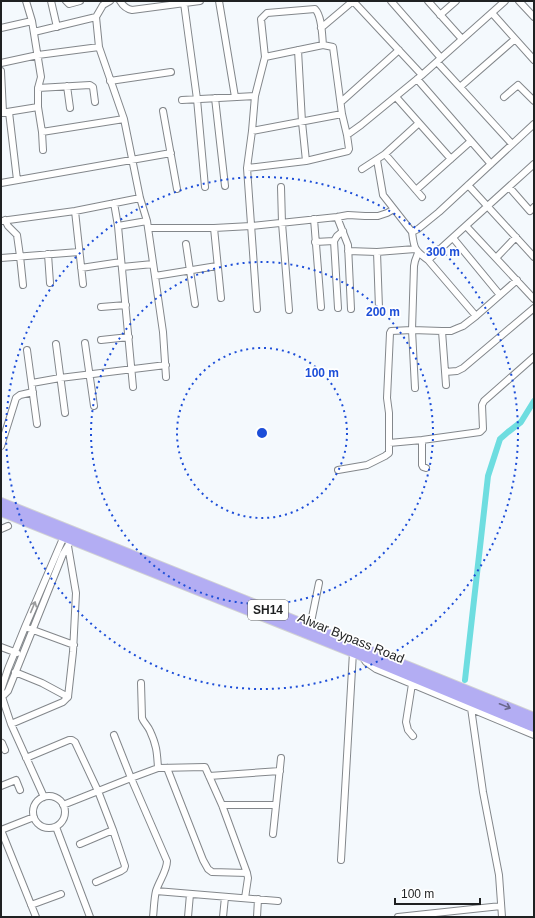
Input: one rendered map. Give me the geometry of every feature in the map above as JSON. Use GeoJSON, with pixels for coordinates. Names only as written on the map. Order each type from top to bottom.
{"type":"FeatureCollection","features":[{"type":"Feature","properties":{"kind":"main road","name":"Alwar Bypass Road"},"geometry":{"type":"LineString","coordinates":[[1,503],[534,718]]}},
{"type":"Feature","properties":{"kind":"main road","name":"Alwar Bypass Road"},"geometry":{"type":"LineString","coordinates":[[1,510],[68,540],[382,664],[534,727]]}},
{"type":"Feature","properties":{"kind":"street"},"geometry":{"type":"LineString","coordinates":[[26,1],[32,21],[41,77],[38,88],[38,107],[42,132],[42,150]]}},
{"type":"Feature","properties":{"kind":"street"},"geometry":{"type":"LineString","coordinates":[[51,1],[57,26]]}},
{"type":"Feature","properties":{"kind":"street"},"geometry":{"type":"LineString","coordinates":[[66,1],[70,4],[80,1]]}},
{"type":"Feature","properties":{"kind":"street"},"geometry":{"type":"LineString","coordinates":[[110,1],[102,3],[96,18],[99,47],[124,119],[140,198],[147,221],[164,332],[166,377]]}},
{"type":"Feature","properties":{"kind":"street"},"geometry":{"type":"LineString","coordinates":[[120,1],[124,6],[132,10],[200,1]]}},
{"type":"Feature","properties":{"kind":"street"},"geometry":{"type":"LineString","coordinates":[[219,1],[234,97]]}},
{"type":"Feature","properties":{"kind":"street"},"geometry":{"type":"LineString","coordinates":[[321,28],[353,1],[422,75]]}},
{"type":"Feature","properties":{"kind":"street"},"geometry":{"type":"LineString","coordinates":[[391,1],[460,87],[512,144]]}},
{"type":"Feature","properties":{"kind":"street"},"geometry":{"type":"LineString","coordinates":[[428,1],[462,39]]}},
{"type":"Feature","properties":{"kind":"street"},"geometry":{"type":"LineString","coordinates":[[440,15],[456,1]]}},
{"type":"Feature","properties":{"kind":"street"},"geometry":{"type":"LineString","coordinates":[[347,135],[422,75],[505,1]]}},
{"type":"Feature","properties":{"kind":"street"},"geometry":{"type":"LineString","coordinates":[[519,1],[534,17]]}},
{"type":"Feature","properties":{"kind":"street"},"geometry":{"type":"LineString","coordinates":[[184,3],[197,99],[205,187]]}},
{"type":"Feature","properties":{"kind":"street"},"geometry":{"type":"LineString","coordinates":[[257,310],[247,168],[255,96],[264,57],[261,19],[267,13],[315,9],[317,11],[321,28],[323,45]]}},
{"type":"Feature","properties":{"kind":"street"},"geometry":{"type":"LineString","coordinates":[[492,13],[534,60]]}},
{"type":"Feature","properties":{"kind":"street"},"geometry":{"type":"LineString","coordinates":[[34,32],[96,18]]}},
{"type":"Feature","properties":{"kind":"street"},"geometry":{"type":"LineString","coordinates":[[1,28],[32,21]]}},
{"type":"Feature","properties":{"kind":"street"},"geometry":{"type":"LineString","coordinates":[[460,87],[515,39]]}},
{"type":"Feature","properties":{"kind":"street"},"geometry":{"type":"LineString","coordinates":[[247,168],[306,161],[348,151],[349,149],[342,114],[333,47],[323,45],[264,57]]}},
{"type":"Feature","properties":{"kind":"street"},"geometry":{"type":"LineString","coordinates":[[1,63],[38,55],[99,47]]}},
{"type":"Feature","properties":{"kind":"street"},"geometry":{"type":"LineString","coordinates":[[298,50],[306,161]]}},
{"type":"Feature","properties":{"kind":"street"},"geometry":{"type":"LineString","coordinates":[[341,102],[399,50]]}},
{"type":"Feature","properties":{"kind":"street"},"geometry":{"type":"LineString","coordinates":[[1,71],[4,112],[16,180]]}},
{"type":"Feature","properties":{"kind":"street"},"geometry":{"type":"LineString","coordinates":[[110,81],[171,72]]}},
{"type":"Feature","properties":{"kind":"street"},"geometry":{"type":"LineString","coordinates":[[417,79],[491,164]]}},
{"type":"Feature","properties":{"kind":"street"},"geometry":{"type":"LineString","coordinates":[[38,88],[90,84],[93,87],[95,102]]}},
{"type":"Feature","properties":{"kind":"street"},"geometry":{"type":"LineString","coordinates":[[504,97],[518,85],[534,101]]}},
{"type":"Feature","properties":{"kind":"street"},"geometry":{"type":"LineString","coordinates":[[67,86],[70,108]]}},
{"type":"Feature","properties":{"kind":"street"},"geometry":{"type":"LineString","coordinates":[[182,100],[255,96]]}},
{"type":"Feature","properties":{"kind":"street"},"geometry":{"type":"LineString","coordinates":[[396,97],[451,159]]}},
{"type":"Feature","properties":{"kind":"street"},"geometry":{"type":"LineString","coordinates":[[215,98],[225,186]]}},
{"type":"Feature","properties":{"kind":"street"},"geometry":{"type":"LineString","coordinates":[[4,112],[38,107]]}},
{"type":"Feature","properties":{"kind":"street"},"geometry":{"type":"LineString","coordinates":[[162,111],[177,189]]}},
{"type":"Feature","properties":{"kind":"street"},"geometry":{"type":"LineString","coordinates":[[252,131],[342,114]]}},
{"type":"Feature","properties":{"kind":"street"},"geometry":{"type":"LineString","coordinates":[[42,132],[124,119]]}},
{"type":"Feature","properties":{"kind":"street"},"geometry":{"type":"LineString","coordinates":[[362,169],[385,154],[419,123]]}},
{"type":"Feature","properties":{"kind":"street"},"geometry":{"type":"LineString","coordinates":[[412,232],[418,229],[468,185],[534,124]]}},
{"type":"Feature","properties":{"kind":"street"},"geometry":{"type":"LineString","coordinates":[[416,190],[471,141]]}},
{"type":"Feature","properties":{"kind":"street"},"geometry":{"type":"LineString","coordinates":[[1,183],[170,153]]}},
{"type":"Feature","properties":{"kind":"street"},"geometry":{"type":"LineString","coordinates":[[385,154],[422,197]]}},
{"type":"Feature","properties":{"kind":"street"},"geometry":{"type":"LineString","coordinates":[[377,160],[383,195],[412,232],[414,245],[417,251],[428,260],[476,316]]}},
{"type":"Feature","properties":{"kind":"street"},"geometry":{"type":"LineString","coordinates":[[428,260],[534,164]]}},
{"type":"Feature","properties":{"kind":"street"},"geometry":{"type":"LineString","coordinates":[[468,185],[534,257]]}},
{"type":"Feature","properties":{"kind":"street"},"geometry":{"type":"LineString","coordinates":[[281,187],[282,223],[289,310]]}},
{"type":"Feature","properties":{"kind":"street"},"geometry":{"type":"LineString","coordinates":[[509,187],[532,209],[534,217]]}},
{"type":"Feature","properties":{"kind":"street"},"geometry":{"type":"LineString","coordinates":[[3,220],[75,211],[140,198]]}},
{"type":"Feature","properties":{"kind":"street"},"geometry":{"type":"LineString","coordinates":[[114,204],[118,226],[133,387]]}},
{"type":"Feature","properties":{"kind":"street"},"geometry":{"type":"LineString","coordinates":[[148,228],[214,228],[251,226],[348,215],[378,216],[394,209]]}},
{"type":"Feature","properties":{"kind":"street"},"geometry":{"type":"LineString","coordinates":[[75,211],[83,284]]}},
{"type":"Feature","properties":{"kind":"street"},"geometry":{"type":"LineString","coordinates":[[337,217],[347,242],[351,309]]}},
{"type":"Feature","properties":{"kind":"street"},"geometry":{"type":"LineString","coordinates":[[314,219],[321,307]]}},
{"type":"Feature","properties":{"kind":"street"},"geometry":{"type":"LineString","coordinates":[[3,220],[17,235],[23,286]]}},
{"type":"Feature","properties":{"kind":"street"},"geometry":{"type":"LineString","coordinates":[[118,226],[147,221]]}},
{"type":"Feature","properties":{"kind":"street"},"geometry":{"type":"LineString","coordinates":[[466,226],[534,299]]}},
{"type":"Feature","properties":{"kind":"street"},"geometry":{"type":"LineString","coordinates":[[214,228],[221,298]]}},
{"type":"Feature","properties":{"kind":"street"},"geometry":{"type":"LineString","coordinates":[[338,308],[334,241],[337,236],[343,232]]}},
{"type":"Feature","properties":{"kind":"street"},"geometry":{"type":"LineString","coordinates":[[496,258],[516,237]]}},
{"type":"Feature","properties":{"kind":"street"},"geometry":{"type":"LineString","coordinates":[[453,238],[500,295]]}},
{"type":"Feature","properties":{"kind":"street"},"geometry":{"type":"LineString","coordinates":[[315,242],[334,241]]}},
{"type":"Feature","properties":{"kind":"street"},"geometry":{"type":"LineString","coordinates":[[186,244],[195,304]]}},
{"type":"Feature","properties":{"kind":"street"},"geometry":{"type":"LineString","coordinates":[[528,250],[534,244]]}},
{"type":"Feature","properties":{"kind":"street"},"geometry":{"type":"LineString","coordinates":[[348,251],[417,251]]}},
{"type":"Feature","properties":{"kind":"street"},"geometry":{"type":"LineString","coordinates":[[415,388],[412,330],[415,261],[417,251]]}},
{"type":"Feature","properties":{"kind":"street"},"geometry":{"type":"LineString","coordinates":[[1,258],[79,252]]}},
{"type":"Feature","properties":{"kind":"street"},"geometry":{"type":"LineString","coordinates":[[377,252],[379,308]]}},
{"type":"Feature","properties":{"kind":"street"},"geometry":{"type":"LineString","coordinates":[[48,254],[50,283]]}},
{"type":"Feature","properties":{"kind":"street"},"geometry":{"type":"LineString","coordinates":[[81,268],[153,264]]}},
{"type":"Feature","properties":{"kind":"street"},"geometry":{"type":"LineString","coordinates":[[155,276],[218,266]]}},
{"type":"Feature","properties":{"kind":"street"},"geometry":{"type":"LineString","coordinates":[[338,470],[367,465],[389,453],[389,413],[387,398],[391,331],[451,331],[463,326],[476,316],[517,280]]}},
{"type":"Feature","properties":{"kind":"street"},"geometry":{"type":"LineString","coordinates":[[101,307],[126,305]]}},
{"type":"Feature","properties":{"kind":"street"},"geometry":{"type":"LineString","coordinates":[[445,372],[457,371],[463,368],[533,311]]}},
{"type":"Feature","properties":{"kind":"street"},"geometry":{"type":"LineString","coordinates":[[442,331],[446,385]]}},
{"type":"Feature","properties":{"kind":"street"},"geometry":{"type":"LineString","coordinates":[[102,340],[129,337]]}},
{"type":"Feature","properties":{"kind":"street"},"geometry":{"type":"LineString","coordinates":[[85,343],[94,406]]}},
{"type":"Feature","properties":{"kind":"street"},"geometry":{"type":"LineString","coordinates":[[56,344],[65,413]]}},
{"type":"Feature","properties":{"kind":"street"},"geometry":{"type":"LineString","coordinates":[[27,350],[37,424]]}},
{"type":"Feature","properties":{"kind":"street"},"geometry":{"type":"LineString","coordinates":[[389,443],[422,440],[482,431],[482,405],[484,401],[534,356]]}},
{"type":"Feature","properties":{"kind":"street"},"geometry":{"type":"LineString","coordinates":[[32,383],[60,378],[166,365]]}},
{"type":"Feature","properties":{"kind":"street"},"geometry":{"type":"LineString","coordinates":[[1,446],[16,398],[20,395],[33,392]]}},
{"type":"Feature","properties":{"kind":"street"},"geometry":{"type":"LineString","coordinates":[[422,440],[422,465],[426,468]]}},
{"type":"Feature","properties":{"kind":"street"},"geometry":{"type":"LineString","coordinates":[[1,529],[8,526]]}},
{"type":"Feature","properties":{"kind":"street"},"geometry":{"type":"LineString","coordinates":[[44,797],[11,724],[2,696],[8,669],[25,626],[68,540]]}},
{"type":"Feature","properties":{"kind":"street"},"geometry":{"type":"LineString","coordinates":[[2,696],[8,691],[68,540]]}},
{"type":"Feature","properties":{"kind":"street"},"geometry":{"type":"LineString","coordinates":[[11,724],[63,702],[68,697],[74,645],[76,593],[68,540]]}},
{"type":"Feature","properties":{"kind":"street"},"geometry":{"type":"LineString","coordinates":[[310,627],[319,583]]}},
{"type":"Feature","properties":{"kind":"street"},"geometry":{"type":"LineString","coordinates":[[25,626],[74,645]]}},
{"type":"Feature","properties":{"kind":"street"},"geometry":{"type":"LineString","coordinates":[[1,647],[22,655]]}},
{"type":"Feature","properties":{"kind":"street"},"geometry":{"type":"LineString","coordinates":[[357,654],[376,669],[534,734]]}},
{"type":"Feature","properties":{"kind":"street"},"geometry":{"type":"LineString","coordinates":[[341,860],[357,654]]}},
{"type":"Feature","properties":{"kind":"street"},"geometry":{"type":"LineString","coordinates":[[15,672],[42,683],[68,697]]}},
{"type":"Feature","properties":{"kind":"street"},"geometry":{"type":"LineString","coordinates":[[141,683],[142,718],[149,729],[156,747],[158,768]]}},
{"type":"Feature","properties":{"kind":"street"},"geometry":{"type":"LineString","coordinates":[[412,684],[406,722],[408,730],[413,736]]}},
{"type":"Feature","properties":{"kind":"street"},"geometry":{"type":"LineString","coordinates":[[471,708],[483,792],[499,875],[502,917]]}},
{"type":"Feature","properties":{"kind":"street"},"geometry":{"type":"LineString","coordinates":[[114,734],[131,778],[167,861],[167,867],[156,891],[153,917]]}},
{"type":"Feature","properties":{"kind":"street"},"geometry":{"type":"LineString","coordinates":[[26,758],[72,740],[75,742],[98,791],[113,830],[124,866],[124,869],[96,882]]}},
{"type":"Feature","properties":{"kind":"street"},"geometry":{"type":"LineString","coordinates":[[1,744],[2,743],[5,750]]}},
{"type":"Feature","properties":{"kind":"street"},"geometry":{"type":"LineString","coordinates":[[273,834],[281,758]]}},
{"type":"Feature","properties":{"kind":"street"},"geometry":{"type":"LineString","coordinates":[[64,805],[158,768],[205,767],[222,805],[247,873],[248,878],[245,898]]}},
{"type":"Feature","properties":{"kind":"street"},"geometry":{"type":"LineString","coordinates":[[167,768],[208,869],[212,872],[247,873]]}},
{"type":"Feature","properties":{"kind":"street"},"geometry":{"type":"LineString","coordinates":[[209,776],[280,771]]}},
{"type":"Feature","properties":{"kind":"street"},"geometry":{"type":"LineString","coordinates":[[1,786],[16,780],[20,790]]}},
{"type":"Feature","properties":{"kind":"street"},"geometry":{"type":"LineString","coordinates":[[44,797],[55,797],[64,805],[64,818],[56,827],[43,827],[38,824],[34,817],[34,806],[37,801],[44,797]]}},
{"type":"Feature","properties":{"kind":"street"},"geometry":{"type":"LineString","coordinates":[[222,805],[275,805]]}},
{"type":"Feature","properties":{"kind":"street"},"geometry":{"type":"LineString","coordinates":[[34,817],[1,830],[36,917]]}},
{"type":"Feature","properties":{"kind":"street"},"geometry":{"type":"LineString","coordinates":[[56,827],[90,917]]}},
{"type":"Feature","properties":{"kind":"street"},"geometry":{"type":"LineString","coordinates":[[80,844],[113,830]]}},
{"type":"Feature","properties":{"kind":"street"},"geometry":{"type":"LineString","coordinates":[[156,891],[278,901]]}},
{"type":"Feature","properties":{"kind":"street"},"geometry":{"type":"LineString","coordinates":[[31,905],[61,894]]}},
{"type":"Feature","properties":{"kind":"street"},"geometry":{"type":"LineString","coordinates":[[188,917],[190,894]]}},
{"type":"Feature","properties":{"kind":"street"},"geometry":{"type":"LineString","coordinates":[[223,917],[224,897]]}},
{"type":"Feature","properties":{"kind":"street"},"geometry":{"type":"LineString","coordinates":[[257,917],[258,899]]}},
{"type":"Feature","properties":{"kind":"street"},"geometry":{"type":"LineString","coordinates":[[398,917],[501,906]]}},
{"type":"Feature","properties":{"kind":"waterway"},"geometry":{"type":"LineString","coordinates":[[465,680],[488,476],[500,439],[521,422],[534,401]]}}]}
